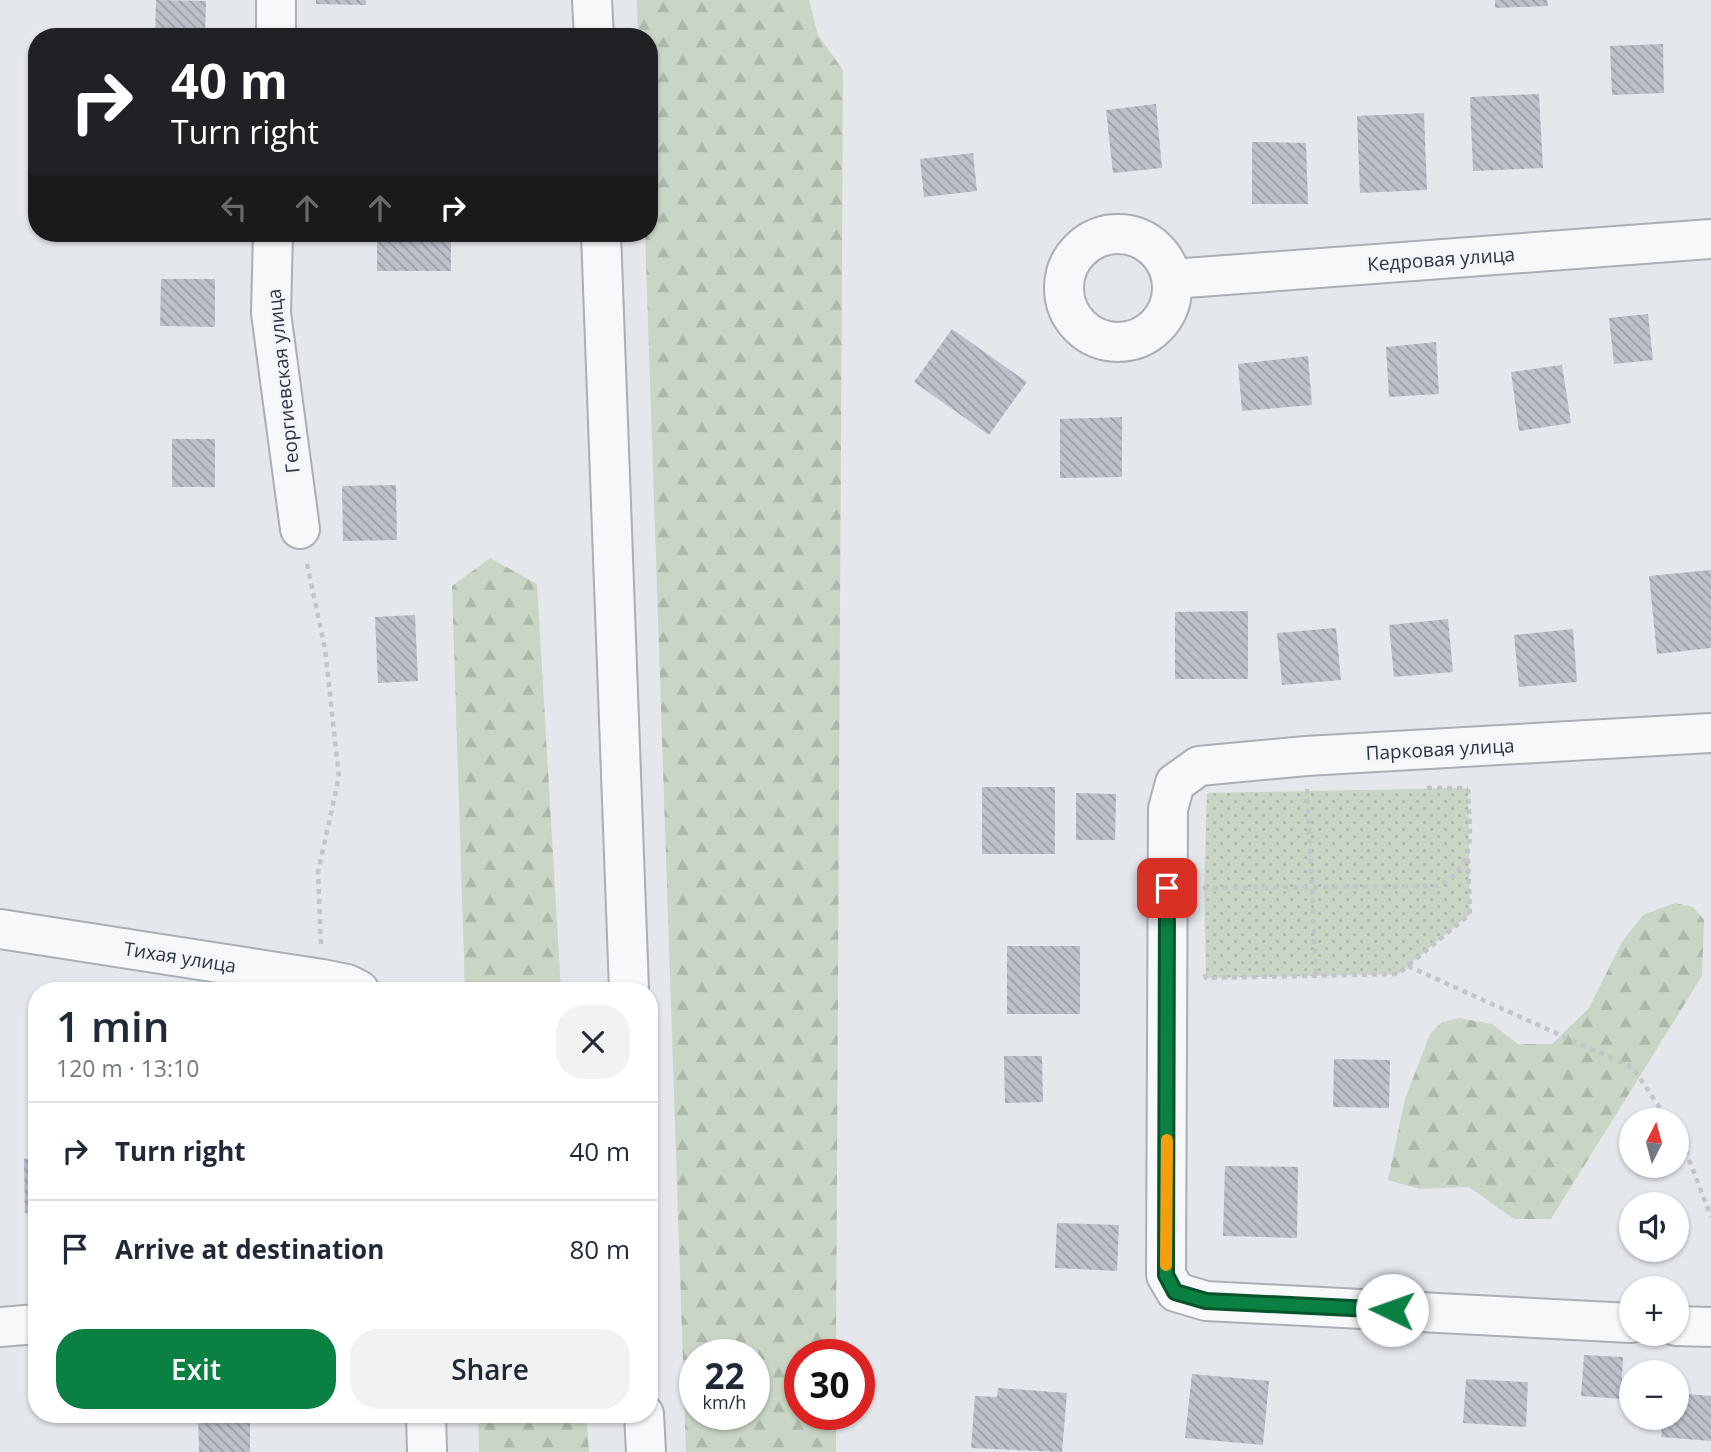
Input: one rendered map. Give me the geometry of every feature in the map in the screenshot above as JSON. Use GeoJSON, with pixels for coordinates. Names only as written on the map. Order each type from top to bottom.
{"type":"FeatureCollection","features":[{"type":"Feature","properties":{"kind":"street"},"geometry":{"type":"LineString","coordinates":[[276,0],[276,28]]}},
{"type":"Feature","properties":{"kind":"street"},"geometry":{"type":"LineString","coordinates":[[592,0],[594,28]]}},
{"type":"Feature","properties":{"kind":"street","name":"Кедровая улица"},"geometry":{"type":"LineString","coordinates":[[1172,279],[1711,239]]}},
{"type":"Feature","properties":{"kind":"street","name":"Георгиевская улица"},"geometry":{"type":"LineString","coordinates":[[273,242],[271,313],[300,528]]}},
{"type":"Feature","properties":{"kind":"street"},"geometry":{"type":"LineString","coordinates":[[601,242],[629,982]]}},
{"type":"Feature","properties":{"kind":"street","name":"Парковая улица"},"geometry":{"type":"LineString","coordinates":[[1186,888],[1168,809],[1175,783],[1199,766],[1307,781],[1469,747],[1711,733]]}},
{"type":"Feature","properties":{"kind":"street"},"geometry":{"type":"LineString","coordinates":[[1186,888],[1166,1275],[1175,1292],[1206,1301],[1619,1322]]}},
{"type":"Feature","properties":{"kind":"street","name":"Тихая улица"},"geometry":{"type":"LineString","coordinates":[[0,929],[337,982]]}},
{"type":"Feature","properties":{"kind":"street"},"geometry":{"type":"LineString","coordinates":[[0,1327],[28,1325]]}},
{"type":"Feature","properties":{"kind":"street"},"geometry":{"type":"LineString","coordinates":[[1689,1327],[1711,1328]]}},
{"type":"Feature","properties":{"kind":"street"},"geometry":{"type":"LineString","coordinates":[[426,1423],[427,1452]]}},
{"type":"Feature","properties":{"kind":"street"},"geometry":{"type":"LineString","coordinates":[[644,1423],[646,1452]]}},
{"type":"Feature","properties":{"kind":"path"},"geometry":{"type":"LineString","coordinates":[[300,528],[325,649],[340,777],[318,872],[322,979]]}},
{"type":"Feature","properties":{"kind":"path"},"geometry":{"type":"LineString","coordinates":[[1205,966],[1206,978],[1398,974],[1408,966],[1470,914],[1469,747]]}},
{"type":"Feature","properties":{"kind":"path"},"geometry":{"type":"LineString","coordinates":[[1307,781],[1316,976]]}},
{"type":"Feature","properties":{"kind":"path"},"geometry":{"type":"LineString","coordinates":[[1414,788],[1468,788]]}},
{"type":"Feature","properties":{"kind":"path"},"geometry":{"type":"LineString","coordinates":[[1186,888],[1439,886],[1456,876],[1468,856]]}},
{"type":"Feature","properties":{"kind":"path"},"geometry":{"type":"LineString","coordinates":[[1186,888],[1204,875]]}},
{"type":"Feature","properties":{"kind":"path"},"geometry":{"type":"LineString","coordinates":[[1186,888],[1204,901]]}},
{"type":"Feature","properties":{"kind":"path"},"geometry":{"type":"LineString","coordinates":[[1408,966],[1633,1068],[1660,1108]]}},
{"type":"Feature","properties":{"kind":"path"},"geometry":{"type":"LineString","coordinates":[[1689,1159],[1711,1217]]}},
{"type":"Feature","properties":{"kind":"green space"},"geometry":{"type":"Polygon","coordinates":[[[637,0],[809,0],[818,35],[843,70],[836,1339],[784,1339],[784,1430],[836,1430],[836,1452],[686,1452],[685,1430],[770,1430],[770,1339],[682,1339],[645,242],[658,242],[658,28],[638,28],[637,0]]]}},
{"type":"Feature","properties":{"kind":"green space"},"geometry":{"type":"Polygon","coordinates":[[[490,558],[537,584],[561,982],[465,982],[452,586],[490,558]]]}},
{"type":"Feature","properties":{"kind":"green space"},"geometry":{"type":"Polygon","coordinates":[[[1468,788],[1470,914],[1398,974],[1206,978],[1204,888],[1207,793],[1468,788]]]}},
{"type":"Feature","properties":{"kind":"green space"},"geometry":{"type":"Polygon","coordinates":[[[1675,903],[1693,907],[1704,920],[1702,976],[1551,1219],[1514,1219],[1469,1187],[1419,1189],[1388,1180],[1405,1099],[1430,1034],[1442,1022],[1459,1018],[1492,1024],[1518,1044],[1552,1044],[1589,1008],[1622,942],[1643,915],[1675,903]]]}},
{"type":"Feature","properties":{"kind":"green space"},"geometry":{"type":"Polygon","coordinates":[[[478,1423],[587,1423],[589,1452],[479,1452],[478,1423]]]}},
{"type":"Feature","properties":{"kind":"building"},"geometry":{"type":"Polygon","coordinates":[[[156,0],[206,1],[205,28],[155,28],[156,0]]]}},
{"type":"Feature","properties":{"kind":"building"},"geometry":{"type":"Polygon","coordinates":[[[316,0],[366,0],[366,5],[316,4],[316,0]]]}},
{"type":"Feature","properties":{"kind":"building"},"geometry":{"type":"Polygon","coordinates":[[[1495,0],[1547,0],[1548,6],[1495,8],[1495,0]]]}},
{"type":"Feature","properties":{"kind":"building"},"geometry":{"type":"Polygon","coordinates":[[[1663,44],[1664,93],[1612,95],[1610,46],[1663,44]]]}},
{"type":"Feature","properties":{"kind":"building"},"geometry":{"type":"Polygon","coordinates":[[[1539,94],[1543,168],[1473,171],[1470,97],[1539,94]]]}},
{"type":"Feature","properties":{"kind":"building"},"geometry":{"type":"Polygon","coordinates":[[[1156,104],[1162,168],[1113,173],[1106,110],[1156,104]]]}},
{"type":"Feature","properties":{"kind":"building"},"geometry":{"type":"Polygon","coordinates":[[[1424,113],[1427,190],[1360,193],[1357,116],[1424,113]]]}},
{"type":"Feature","properties":{"kind":"building"},"geometry":{"type":"Polygon","coordinates":[[[1252,142],[1306,143],[1308,204],[1252,204],[1252,142]]]}},
{"type":"Feature","properties":{"kind":"building"},"geometry":{"type":"Polygon","coordinates":[[[973,153],[977,191],[924,197],[920,159],[973,153]]]}},
{"type":"Feature","properties":{"kind":"building"},"geometry":{"type":"Polygon","coordinates":[[[377,242],[451,242],[451,271],[377,271],[377,242]]]}},
{"type":"Feature","properties":{"kind":"building"},"geometry":{"type":"Polygon","coordinates":[[[161,279],[215,279],[215,327],[160,326],[161,279]]]}},
{"type":"Feature","properties":{"kind":"building"},"geometry":{"type":"Polygon","coordinates":[[[1648,314],[1653,360],[1614,364],[1609,318],[1648,314]]]}},
{"type":"Feature","properties":{"kind":"building"},"geometry":{"type":"Polygon","coordinates":[[[952,329],[1027,382],[989,435],[914,382],[952,329]]]}},
{"type":"Feature","properties":{"kind":"building"},"geometry":{"type":"Polygon","coordinates":[[[1436,342],[1439,394],[1389,397],[1386,347],[1436,342]]]}},
{"type":"Feature","properties":{"kind":"building"},"geometry":{"type":"Polygon","coordinates":[[[1308,356],[1312,405],[1242,411],[1238,364],[1308,356]]]}},
{"type":"Feature","properties":{"kind":"building"},"geometry":{"type":"Polygon","coordinates":[[[1562,365],[1571,423],[1519,431],[1511,372],[1562,365]]]}},
{"type":"Feature","properties":{"kind":"building"},"geometry":{"type":"Polygon","coordinates":[[[1122,417],[1122,477],[1060,478],[1060,419],[1122,417]]]}},
{"type":"Feature","properties":{"kind":"building"},"geometry":{"type":"Polygon","coordinates":[[[172,439],[215,439],[215,487],[172,487],[172,439]]]}},
{"type":"Feature","properties":{"kind":"building"},"geometry":{"type":"Polygon","coordinates":[[[396,485],[397,540],[343,541],[342,486],[396,485]]]}},
{"type":"Feature","properties":{"kind":"building"},"geometry":{"type":"Polygon","coordinates":[[[1711,570],[1711,648],[1657,654],[1649,576],[1711,570]]]}},
{"type":"Feature","properties":{"kind":"building"},"geometry":{"type":"Polygon","coordinates":[[[1248,611],[1248,679],[1175,679],[1175,612],[1248,611]]]}},
{"type":"Feature","properties":{"kind":"building"},"geometry":{"type":"Polygon","coordinates":[[[415,615],[418,681],[378,683],[375,617],[415,615]]]}},
{"type":"Feature","properties":{"kind":"building"},"geometry":{"type":"Polygon","coordinates":[[[1448,619],[1453,672],[1394,677],[1389,625],[1448,619]]]}},
{"type":"Feature","properties":{"kind":"building"},"geometry":{"type":"Polygon","coordinates":[[[1336,628],[1341,680],[1282,685],[1277,633],[1336,628]]]}},
{"type":"Feature","properties":{"kind":"building"},"geometry":{"type":"Polygon","coordinates":[[[1573,629],[1577,682],[1519,687],[1514,635],[1573,629]]]}},
{"type":"Feature","properties":{"kind":"building"},"geometry":{"type":"Polygon","coordinates":[[[982,787],[1055,787],[1055,854],[982,854],[982,787]]]}},
{"type":"Feature","properties":{"kind":"building"},"geometry":{"type":"Polygon","coordinates":[[[1076,793],[1116,794],[1115,840],[1076,840],[1076,793]]]}},
{"type":"Feature","properties":{"kind":"building"},"geometry":{"type":"Polygon","coordinates":[[[1007,946],[1080,946],[1080,1014],[1007,1014],[1007,946]]]}},
{"type":"Feature","properties":{"kind":"building"},"geometry":{"type":"Polygon","coordinates":[[[1004,1056],[1042,1056],[1043,1102],[1005,1103],[1004,1056]]]}},
{"type":"Feature","properties":{"kind":"building"},"geometry":{"type":"Polygon","coordinates":[[[1334,1059],[1390,1060],[1389,1108],[1333,1107],[1334,1059]]]}},
{"type":"Feature","properties":{"kind":"building"},"geometry":{"type":"Polygon","coordinates":[[[24,1159],[28,1159],[28,1213],[25,1213],[24,1159]]]}},
{"type":"Feature","properties":{"kind":"building"},"geometry":{"type":"Polygon","coordinates":[[[1225,1166],[1298,1167],[1297,1238],[1223,1236],[1225,1166]]]}},
{"type":"Feature","properties":{"kind":"building"},"geometry":{"type":"Polygon","coordinates":[[[1057,1223],[1119,1225],[1117,1271],[1055,1268],[1057,1223]]]}},
{"type":"Feature","properties":{"kind":"building"},"geometry":{"type":"Polygon","coordinates":[[[1584,1355],[1623,1357],[1623,1360],[1619,1360],[1619,1399],[1581,1396],[1584,1355]]]}},
{"type":"Feature","properties":{"kind":"building"},"geometry":{"type":"Polygon","coordinates":[[[1192,1374],[1269,1381],[1263,1445],[1185,1438],[1192,1374]]]}},
{"type":"Feature","properties":{"kind":"building"},"geometry":{"type":"Polygon","coordinates":[[[1466,1379],[1528,1382],[1526,1427],[1463,1423],[1466,1379]]]}},
{"type":"Feature","properties":{"kind":"building"},"geometry":{"type":"Polygon","coordinates":[[[998,1388],[1067,1393],[1062,1452],[971,1448],[975,1396],[997,1397],[998,1388]]]}},
{"type":"Feature","properties":{"kind":"building"},"geometry":{"type":"Polygon","coordinates":[[[1689,1394],[1711,1396],[1711,1441],[1661,1437],[1662,1430],[1689,1430],[1689,1394]]]}},
{"type":"Feature","properties":{"kind":"building"},"geometry":{"type":"Polygon","coordinates":[[[198,1423],[250,1423],[250,1452],[199,1452],[198,1423]]]}},
{"type":"Feature","properties":{"kind":"slow traffic"},"geometry":{"type":"LineString","coordinates":[[1166,1265],[1167,1140]]}},
{"type":"Feature","properties":{"kind":"route"},"geometry":{"type":"LineString","coordinates":[[1167,888],[1166,1275],[1175,1292],[1206,1301],[1392,1310]]}}]}
